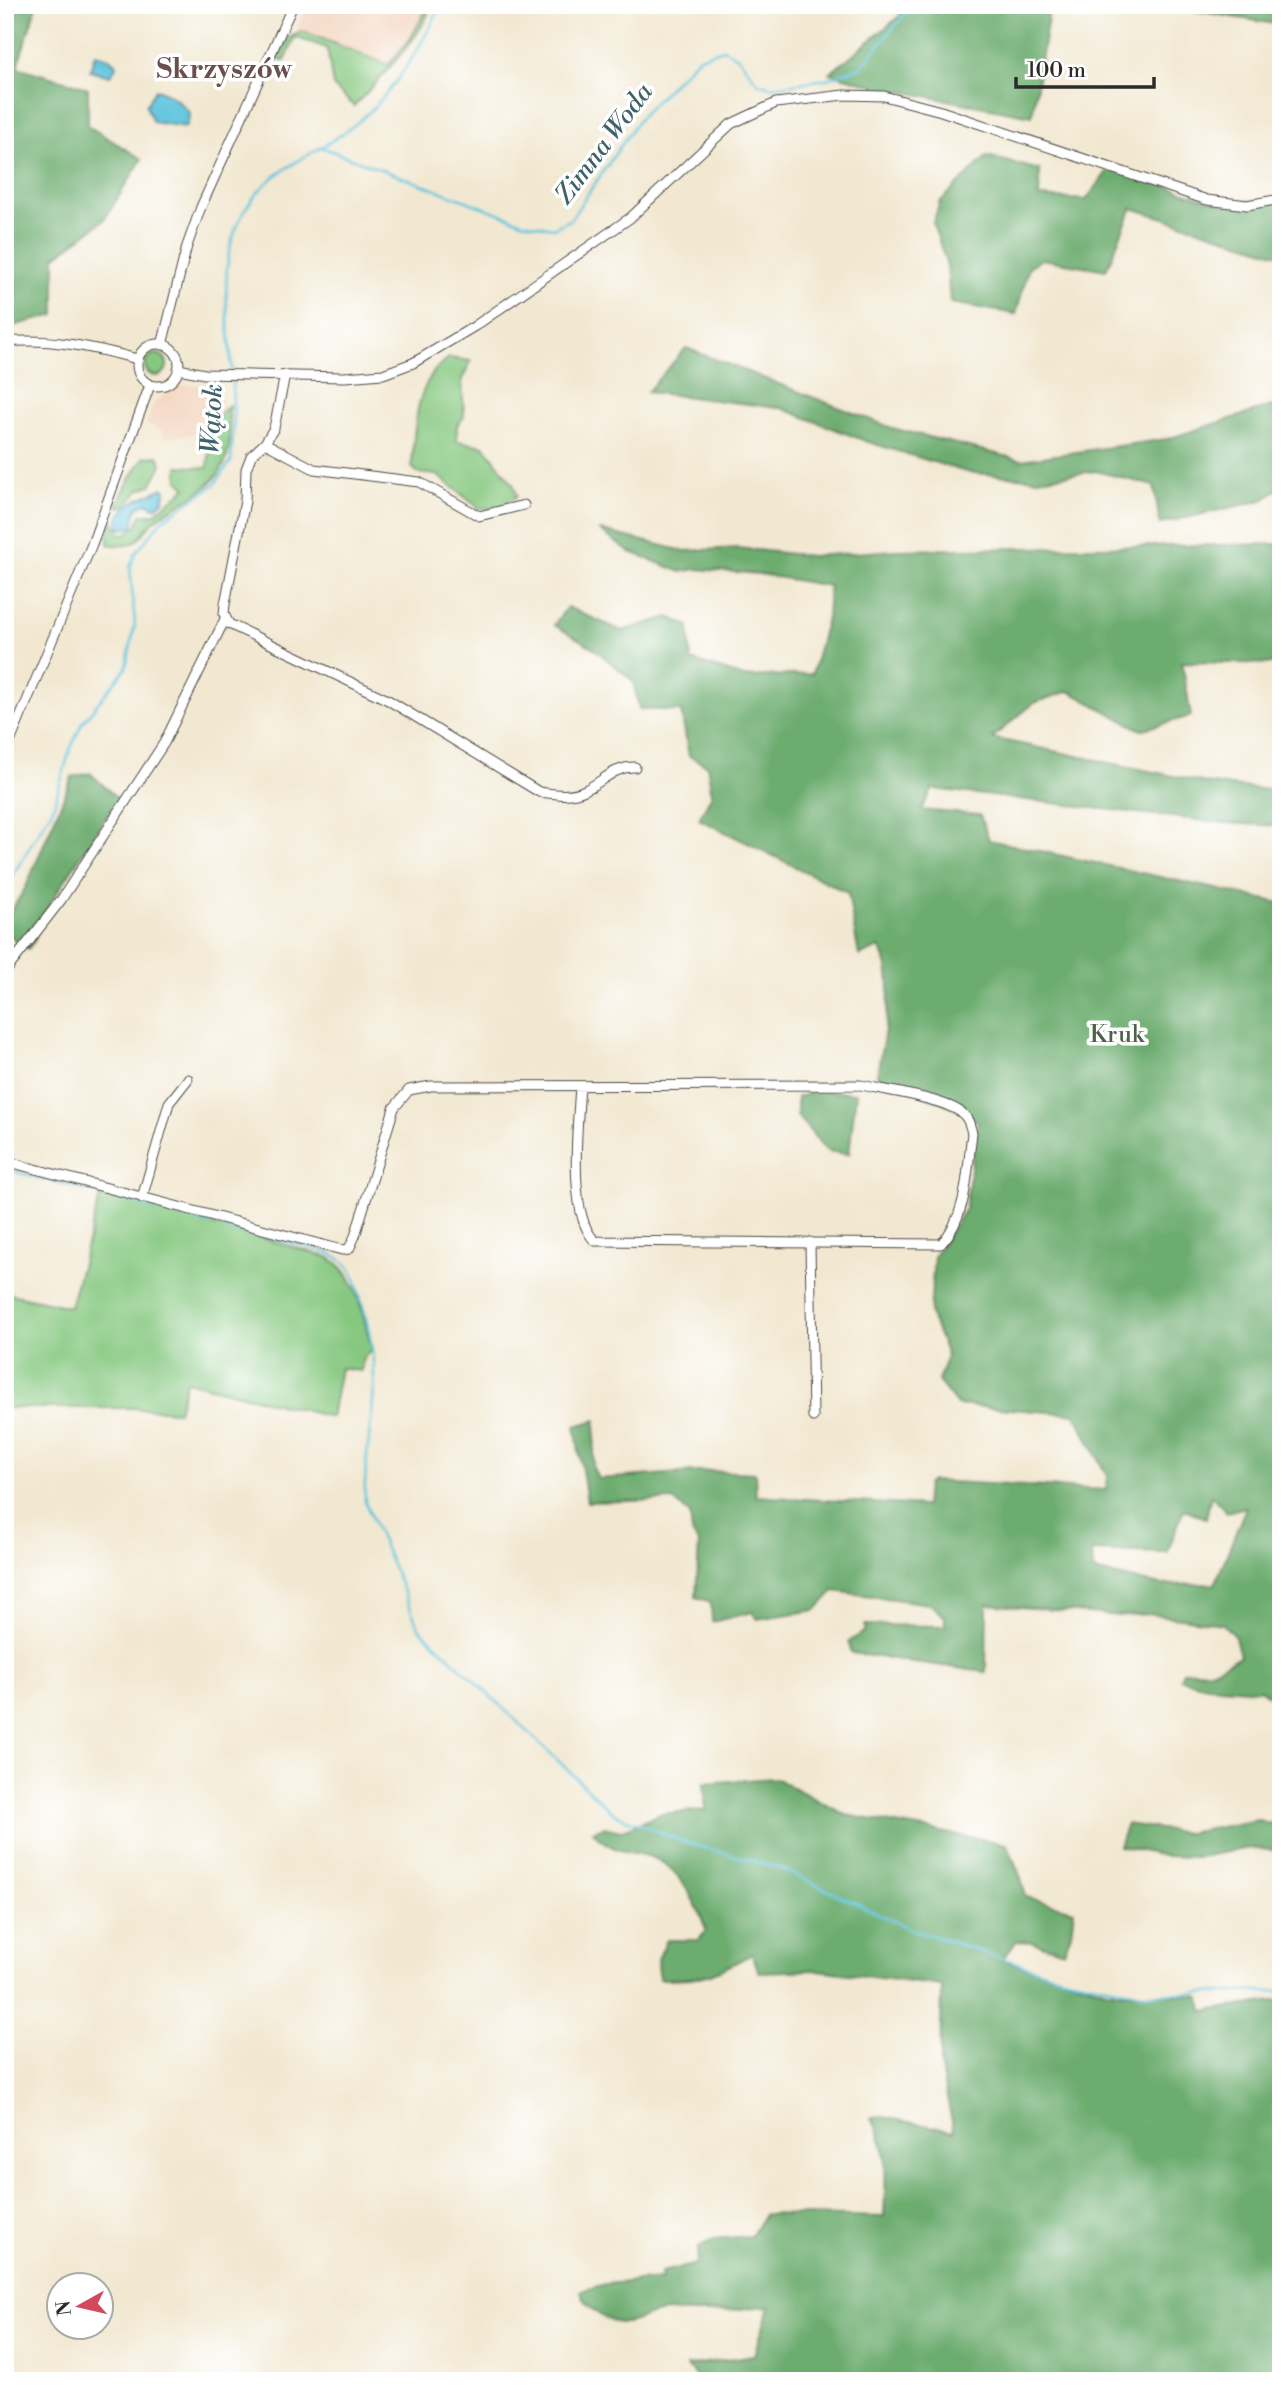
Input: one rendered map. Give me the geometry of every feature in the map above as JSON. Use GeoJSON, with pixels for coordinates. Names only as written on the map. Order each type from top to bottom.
{"type":"FeatureCollection","features":[{"type":"Feature","properties":{"kind":"street"},"geometry":{"type":"LineString","coordinates":[[162,345],[187,246],[201,207],[293,5]]}},
{"type":"Feature","properties":{"kind":"street"},"geometry":{"type":"LineString","coordinates":[[178,369],[217,374],[369,376],[413,363],[475,326],[630,218],[731,124],[776,103],[845,95],[884,96],[941,111],[1207,200],[1247,205],[1281,199]]}},
{"type":"Feature","properties":{"kind":"street"},"geometry":{"type":"LineString","coordinates":[[5,342],[58,342],[95,347],[138,359]]}},
{"type":"Feature","properties":{"kind":"street"},"geometry":{"type":"LineString","coordinates":[[162,345],[173,351],[178,369],[175,377],[165,385],[150,385],[138,373],[138,359],[149,346],[162,345]]}},
{"type":"Feature","properties":{"kind":"street"},"geometry":{"type":"LineString","coordinates":[[5,972],[61,900],[164,743],[225,619],[245,501],[246,469],[251,456],[265,443],[276,418],[285,375]]}},
{"type":"Feature","properties":{"kind":"street"},"geometry":{"type":"LineString","coordinates":[[5,754],[7,741],[92,544],[150,385]]}},
{"type":"Feature","properties":{"kind":"street"},"geometry":{"type":"LineString","coordinates":[[265,443],[314,470],[419,482],[479,516],[524,505]]}},
{"type":"Feature","properties":{"kind":"street"},"geometry":{"type":"LineString","coordinates":[[225,619],[232,626],[388,700],[539,792],[564,795],[581,792],[616,769],[635,767]]}},
{"type":"Feature","properties":{"kind":"street"},"geometry":{"type":"LineString","coordinates":[[142,1198],[169,1103],[188,1079]]}},
{"type":"Feature","properties":{"kind":"street"},"geometry":{"type":"LineString","coordinates":[[5,1161],[349,1249],[358,1229],[394,1108],[405,1092],[431,1086],[861,1085],[920,1098],[962,1113],[972,1133],[962,1201],[955,1225],[941,1244],[595,1241],[588,1231],[575,1180],[580,1086]]}},
{"type":"Feature","properties":{"kind":"street"},"geometry":{"type":"LineString","coordinates":[[810,1242],[813,1417]]}},
{"type":"Feature","properties":{"kind":"shaded area"},"geometry":{"type":"Polygon","coordinates":[[[307,5],[429,5],[410,39],[388,65],[297,30],[307,5]]]}},
{"type":"Feature","properties":{"kind":"shaded area"},"geometry":{"type":"Polygon","coordinates":[[[220,384],[223,409],[195,434],[163,438],[164,432],[146,424],[154,403],[177,385],[220,384]]]}},
{"type":"Feature","properties":{"kind":"green space"},"geometry":{"type":"Polygon","coordinates":[[[5,5],[37,5],[17,67],[88,88],[88,126],[142,159],[104,220],[55,257],[55,315],[5,328],[5,5]]]}},
{"type":"Feature","properties":{"kind":"green space"},"geometry":{"type":"Polygon","coordinates":[[[429,5],[428,14],[412,41],[354,106],[333,86],[327,48],[295,37],[285,61],[279,59],[288,38],[303,31],[388,65],[410,39],[429,5]]]}},
{"type":"Feature","properties":{"kind":"green space"},"geometry":{"type":"Polygon","coordinates":[[[905,5],[1050,5],[1032,116],[883,88],[830,73],[899,17],[905,5]]]}},
{"type":"Feature","properties":{"kind":"green space"},"geometry":{"type":"Polygon","coordinates":[[[1162,5],[1281,5],[1281,25],[1162,5]]]}},
{"type":"Feature","properties":{"kind":"green space"},"geometry":{"type":"Polygon","coordinates":[[[987,156],[1040,170],[1039,197],[1086,200],[1110,168],[1219,203],[1281,199],[1281,255],[1132,208],[1106,270],[1041,259],[1029,267],[1016,314],[950,303],[947,266],[933,223],[940,202],[987,156]]]}},
{"type":"Feature","properties":{"kind":"green space"},"geometry":{"type":"Polygon","coordinates":[[[686,348],[892,428],[1021,460],[1167,439],[1281,403],[1281,486],[1263,500],[1160,524],[1154,486],[1096,471],[1037,479],[966,472],[868,442],[781,408],[647,392],[686,348]]]}},
{"type":"Feature","properties":{"kind":"green space"},"geometry":{"type":"Polygon","coordinates":[[[156,354],[164,357],[167,365],[164,373],[156,376],[148,373],[145,365],[148,357],[156,354]]]}},
{"type":"Feature","properties":{"kind":"green space"},"geometry":{"type":"Polygon","coordinates":[[[449,358],[471,361],[462,380],[464,417],[457,425],[457,441],[484,446],[513,484],[517,496],[496,509],[479,508],[437,475],[418,473],[412,467],[416,422],[423,392],[438,367],[449,358]]]}},
{"type":"Feature","properties":{"kind":"green space"},"geometry":{"type":"Polygon","coordinates":[[[229,405],[229,450],[224,464],[211,483],[162,515],[134,542],[125,545],[108,544],[109,524],[114,522],[119,533],[125,534],[137,526],[141,515],[154,514],[186,488],[178,480],[178,466],[208,468],[212,423],[229,405]]]}},
{"type":"Feature","properties":{"kind":"green space"},"geometry":{"type":"Polygon","coordinates":[[[158,456],[162,465],[151,485],[139,490],[125,506],[118,507],[133,474],[145,457],[158,456]]]}},
{"type":"Feature","properties":{"kind":"green space","name":"Kruk"},"geometry":{"type":"Polygon","coordinates":[[[599,530],[684,551],[738,548],[811,556],[897,550],[1281,544],[1281,664],[1182,662],[1191,716],[1141,730],[1069,691],[1034,703],[992,738],[1211,784],[1281,791],[1281,826],[1223,823],[933,789],[921,810],[980,815],[989,840],[1281,903],[1281,1705],[1261,1690],[1207,1686],[1180,1679],[1183,1671],[1213,1670],[1240,1656],[1235,1637],[1223,1624],[1151,1614],[1121,1616],[987,1604],[986,1672],[851,1653],[849,1642],[865,1631],[865,1625],[945,1626],[945,1617],[930,1604],[834,1591],[816,1610],[757,1619],[752,1612],[712,1622],[711,1602],[696,1597],[699,1544],[692,1533],[690,1514],[673,1500],[587,1502],[575,1426],[596,1420],[593,1468],[598,1479],[710,1471],[755,1473],[756,1496],[925,1506],[927,1485],[931,1481],[1106,1490],[1107,1476],[1075,1414],[957,1405],[938,1381],[947,1355],[930,1314],[934,1256],[965,1209],[978,1122],[963,1111],[877,1076],[888,1010],[888,975],[879,947],[859,956],[848,893],[699,819],[712,794],[707,765],[689,756],[681,711],[639,709],[633,681],[592,647],[554,625],[567,607],[622,631],[669,617],[689,626],[691,660],[744,677],[812,674],[827,618],[829,586],[759,574],[696,569],[681,572],[628,551],[599,530]],[[1211,1495],[1206,1518],[1184,1509],[1167,1553],[1092,1551],[1093,1571],[1161,1585],[1215,1584],[1246,1507],[1227,1512],[1211,1495]]]}},
{"type":"Feature","properties":{"kind":"green space"},"geometry":{"type":"Polygon","coordinates":[[[90,773],[118,799],[38,922],[35,940],[28,949],[7,934],[5,920],[26,887],[72,777],[90,773]]]}},
{"type":"Feature","properties":{"kind":"green space"},"geometry":{"type":"Polygon","coordinates":[[[818,1091],[856,1093],[849,1154],[827,1151],[797,1116],[797,1097],[818,1091]]]}},
{"type":"Feature","properties":{"kind":"green space"},"geometry":{"type":"Polygon","coordinates":[[[101,1193],[328,1257],[339,1265],[353,1285],[372,1350],[363,1358],[361,1371],[340,1368],[331,1417],[186,1381],[178,1411],[129,1408],[5,1408],[5,1293],[70,1307],[101,1193]]]}},
{"type":"Feature","properties":{"kind":"green space"},"geometry":{"type":"Polygon","coordinates":[[[775,1778],[846,1815],[1007,1844],[1026,1897],[1074,1910],[1071,1933],[1064,1952],[1032,1942],[1016,1941],[1002,1960],[1110,1991],[1197,1996],[1201,1998],[1203,2011],[1281,2000],[1281,2381],[697,2378],[687,2366],[754,2355],[770,2306],[703,2313],[662,2313],[625,2323],[604,2318],[594,2311],[581,2291],[605,2284],[662,2279],[661,2272],[697,2264],[699,2247],[714,2239],[751,2236],[765,2214],[884,2217],[884,2152],[882,2140],[871,2119],[878,2116],[954,2131],[940,2065],[942,1986],[818,1970],[759,1972],[752,1954],[708,1975],[659,1979],[658,1959],[667,1940],[699,1940],[706,1930],[699,1913],[685,1886],[666,1865],[648,1856],[610,1846],[593,1831],[604,1827],[621,1831],[660,1814],[706,1810],[704,1783],[775,1778]]]}},
{"type":"Feature","properties":{"kind":"green space"},"geometry":{"type":"Polygon","coordinates":[[[1258,1820],[1281,1826],[1281,1851],[1249,1848],[1199,1857],[1164,1856],[1119,1846],[1127,1824],[1187,1833],[1258,1820]]]}},
{"type":"Feature","properties":{"kind":"water"},"geometry":{"type":"Polygon","coordinates":[[[95,54],[109,58],[117,65],[110,76],[90,70],[95,54]]]}},
{"type":"Feature","properties":{"kind":"water"},"geometry":{"type":"Polygon","coordinates":[[[155,89],[170,96],[187,110],[190,114],[186,127],[153,122],[146,106],[155,89]]]}},
{"type":"Feature","properties":{"kind":"water"},"geometry":{"type":"Polygon","coordinates":[[[163,488],[166,490],[163,501],[156,507],[146,503],[137,508],[133,527],[119,529],[118,518],[128,506],[163,488]]]}},
{"type":"Feature","properties":{"kind":"waterway","name":"Wątok"},"geometry":{"type":"LineString","coordinates":[[232,372],[227,267],[234,234],[243,213],[268,182],[349,129],[378,103],[424,39],[441,5]]}},
{"type":"Feature","properties":{"kind":"waterway","name":"Zimna Woda"},"geometry":{"type":"LineString","coordinates":[[321,147],[523,222],[553,228],[570,220],[641,116],[699,57],[724,49],[739,58],[758,83],[771,87],[827,79],[861,67],[912,5]]}},
{"type":"Feature","properties":{"kind":"waterway","name":"Zimna Woda"},"geometry":{"type":"LineString","coordinates":[[1215,5],[1281,12]]}},
{"type":"Feature","properties":{"kind":"waterway","name":"Wątok"},"geometry":{"type":"LineString","coordinates":[[5,888],[53,808],[70,750],[82,723],[126,668],[135,625],[130,567],[136,553],[161,521],[215,484],[231,461],[234,423],[232,379]]}},
{"type":"Feature","properties":{"kind":"waterway"},"geometry":{"type":"LineString","coordinates":[[5,1169],[100,1194]]}},
{"type":"Feature","properties":{"kind":"waterway"},"geometry":{"type":"LineString","coordinates":[[115,1197],[210,1224]]}},
{"type":"Feature","properties":{"kind":"waterway"},"geometry":{"type":"LineString","coordinates":[[224,1228],[319,1250],[343,1261],[350,1269],[367,1322],[374,1366],[365,1502],[419,1628],[614,1814],[687,1843],[780,1868],[911,1929],[1057,1976],[1146,1994],[1281,1991]]}},
{"type":"Feature","properties":{"kind":"district","name":"Skrzyszów"},"geometry":{"type":"Point","coordinates":[224,69]}}]}
